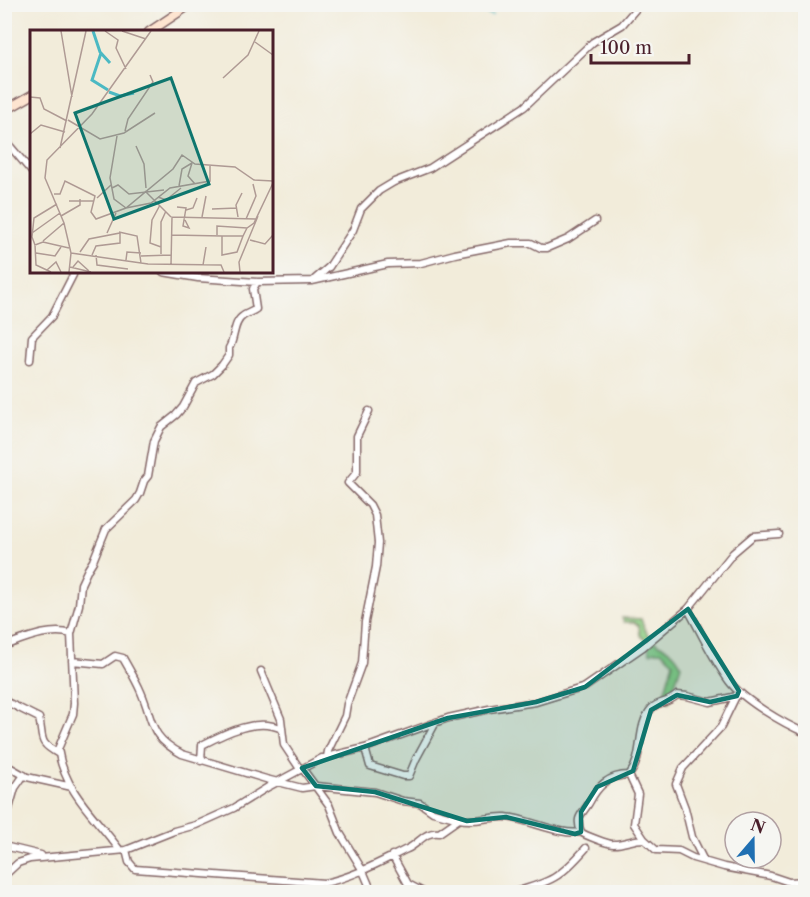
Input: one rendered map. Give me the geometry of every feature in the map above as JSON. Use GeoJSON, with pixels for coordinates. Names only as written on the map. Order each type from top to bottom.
{"type":"FeatureCollection","features":[{"type":"Feature","properties":{"kind":"street"},"geometry":{"type":"LineString","coordinates":[[152,30],[190,4]]}},
{"type":"Feature","properties":{"kind":"street"},"geometry":{"type":"LineString","coordinates":[[312,281],[329,267],[353,230],[361,209],[382,189],[430,168],[524,106],[593,42],[621,25],[640,4]]}},
{"type":"Feature","properties":{"kind":"street"},"geometry":{"type":"LineString","coordinates":[[6,107],[30,96]]}},
{"type":"Feature","properties":{"kind":"street"},"geometry":{"type":"LineString","coordinates":[[4,139],[30,170]]}},
{"type":"Feature","properties":{"kind":"street"},"geometry":{"type":"LineString","coordinates":[[169,273],[198,278],[257,282],[312,281],[388,264],[421,263],[511,243],[531,243],[547,248],[568,239],[594,221]]}},
{"type":"Feature","properties":{"kind":"street"},"geometry":{"type":"LineString","coordinates":[[30,360],[32,337],[52,316],[73,273]]}},
{"type":"Feature","properties":{"kind":"street"},"geometry":{"type":"LineString","coordinates":[[257,282],[253,289],[256,309],[239,319],[229,354],[213,374],[196,383],[183,407],[160,427],[154,441],[148,476],[140,493],[136,500],[106,529],[93,561],[87,568],[81,584],[80,605],[71,634],[73,714],[60,740],[59,754],[81,804],[123,850],[135,869],[324,883],[363,871],[392,855],[409,849],[424,836],[432,832],[439,833],[459,819]]}},
{"type":"Feature","properties":{"kind":"street"},"geometry":{"type":"LineString","coordinates":[[327,757],[345,716],[347,704],[363,663],[365,622],[376,567],[378,543],[375,515],[370,505],[348,483],[357,472],[357,436],[369,411]]}},
{"type":"Feature","properties":{"kind":"street"},"geometry":{"type":"LineString","coordinates":[[4,876],[18,863],[30,859],[123,850],[196,825],[234,808],[277,782],[327,757],[365,748],[436,722],[477,711],[536,702],[585,687],[643,647],[687,609],[734,553],[753,536],[779,534]]}},
{"type":"Feature","properties":{"kind":"street"},"geometry":{"type":"LineString","coordinates":[[687,609],[737,693],[786,724],[806,733]]}},
{"type":"Feature","properties":{"kind":"street"},"geometry":{"type":"LineString","coordinates":[[4,646],[28,638],[63,631],[71,634]]}},
{"type":"Feature","properties":{"kind":"street"},"geometry":{"type":"LineString","coordinates":[[72,661],[103,664],[115,656],[123,658],[141,691],[151,725],[157,735],[174,750],[201,761],[302,788],[316,786],[375,792],[403,801],[420,803],[433,812],[459,819],[472,821],[507,817],[550,829],[575,834],[581,832]]}},
{"type":"Feature","properties":{"kind":"street"},"geometry":{"type":"LineString","coordinates":[[261,671],[281,718],[284,745],[329,805],[340,833],[363,871],[372,892]]}},
{"type":"Feature","properties":{"kind":"street"},"geometry":{"type":"LineString","coordinates":[[629,776],[639,755],[641,730],[651,710],[658,703],[669,703],[677,695],[710,702],[737,693]]}},
{"type":"Feature","properties":{"kind":"street"},"geometry":{"type":"LineString","coordinates":[[703,859],[692,837],[676,784],[683,768],[721,727],[737,693]]}},
{"type":"Feature","properties":{"kind":"street"},"geometry":{"type":"LineString","coordinates":[[4,698],[39,718],[41,741],[47,748],[59,754]]}},
{"type":"Feature","properties":{"kind":"street"},"geometry":{"type":"LineString","coordinates":[[365,748],[370,766],[409,776],[436,722]]}},
{"type":"Feature","properties":{"kind":"street"},"geometry":{"type":"LineString","coordinates":[[201,761],[202,745],[224,735],[262,723],[282,729]]}},
{"type":"Feature","properties":{"kind":"street"},"geometry":{"type":"LineString","coordinates":[[4,764],[24,775],[72,787]]}},
{"type":"Feature","properties":{"kind":"street"},"geometry":{"type":"LineString","coordinates":[[5,822],[15,788],[24,775]]}},
{"type":"Feature","properties":{"kind":"street"},"geometry":{"type":"LineString","coordinates":[[629,776],[619,775],[597,787],[588,806],[581,812],[578,824],[584,836],[612,845],[644,839]]}},
{"type":"Feature","properties":{"kind":"street"},"geometry":{"type":"LineString","coordinates":[[629,776],[638,794],[634,824],[638,834],[656,850],[679,850],[693,858],[703,859],[724,867],[789,882],[806,881]]}},
{"type":"Feature","properties":{"kind":"street"},"geometry":{"type":"LineString","coordinates":[[4,846],[48,856]]}},
{"type":"Feature","properties":{"kind":"street"},"geometry":{"type":"LineString","coordinates":[[15,848],[20,857],[18,863]]}},
{"type":"Feature","properties":{"kind":"street"},"geometry":{"type":"LineString","coordinates":[[514,892],[545,884],[569,867],[586,848]]}},
{"type":"Feature","properties":{"kind":"street"},"geometry":{"type":"LineString","coordinates":[[392,855],[408,884],[423,892]]}},
{"type":"Feature","properties":{"kind":"street"},"geometry":{"type":"LineString","coordinates":[[800,892],[806,886]]}},
{"type":"Feature","properties":{"kind":"highlighted area"},"geometry":{"type":"Polygon","coordinates":[[[688,609],[739,691],[737,696],[710,702],[677,695],[651,710],[633,771],[597,787],[581,812],[581,832],[575,834],[506,817],[467,821],[375,792],[316,786],[302,768],[448,718],[536,702],[585,687],[688,609]]]}},
{"type":"Feature","properties":{"kind":"green space"},"geometry":{"type":"Polygon","coordinates":[[[622,618],[641,619],[649,636],[671,651],[681,665],[669,702],[663,698],[673,662],[661,651],[650,653],[646,640],[640,635],[639,626],[634,622],[624,622],[622,618]]]}},
{"type":"Feature","properties":{"kind":"waterway"},"geometry":{"type":"LineString","coordinates":[[421,4],[435,9],[468,5],[492,15]]}}]}
